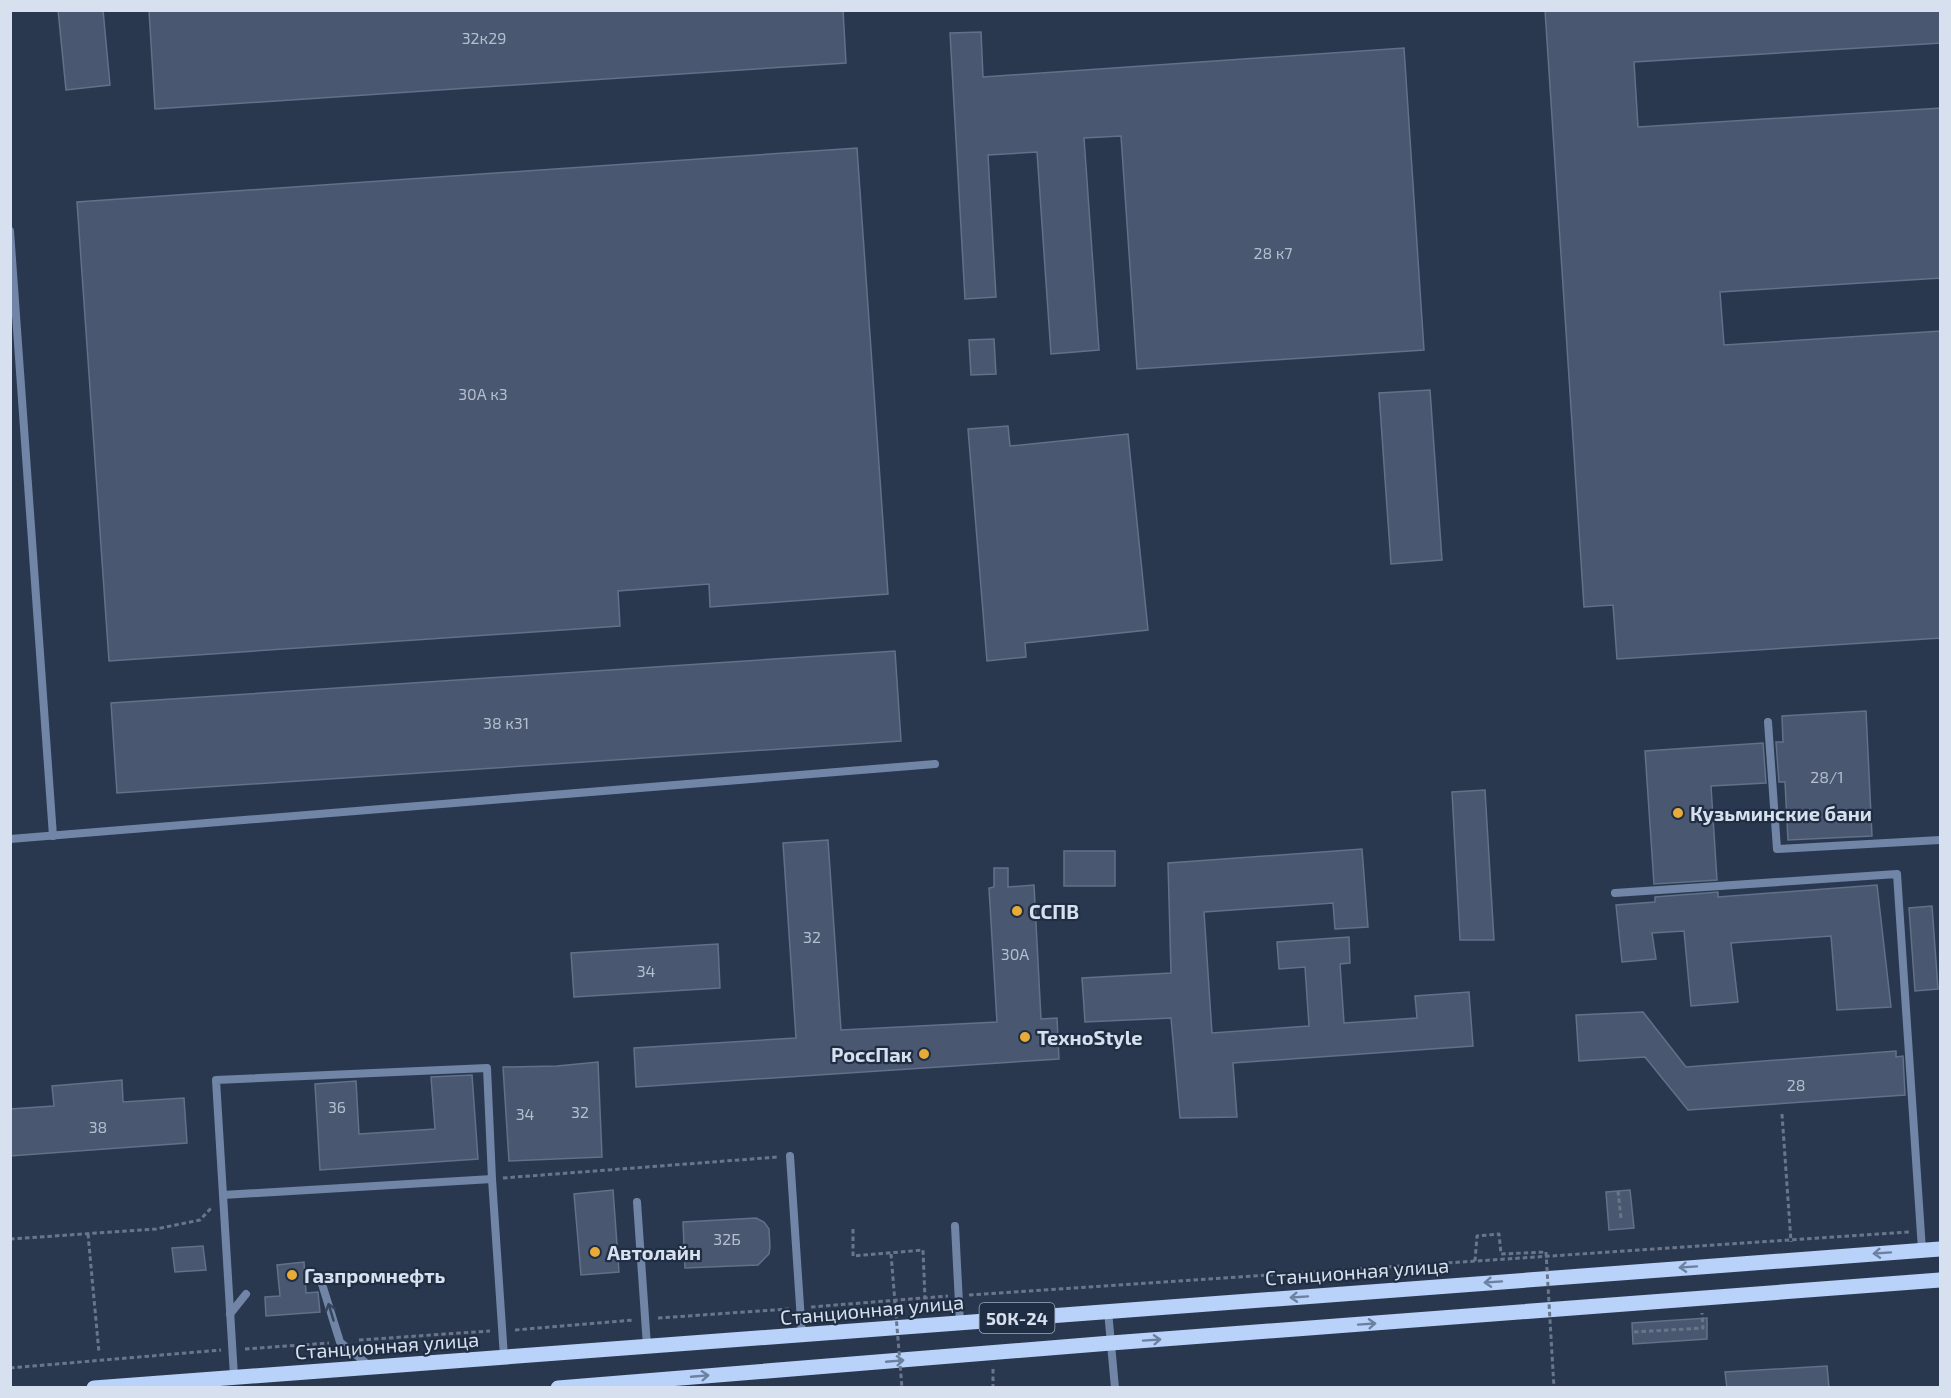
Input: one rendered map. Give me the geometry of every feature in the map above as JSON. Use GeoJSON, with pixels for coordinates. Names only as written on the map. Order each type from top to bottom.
{"type":"FeatureCollection","features":[{"type":"Feature","properties":{"kind":"main road","name":"Станционная улица"},"geometry":{"type":"LineString","coordinates":[[94,1388],[1941,1249]]}},
{"type":"Feature","properties":{"kind":"main road","name":"50К-24"},"geometry":{"type":"LineString","coordinates":[[558,1388],[1111,1343],[1941,1280]]}},
{"type":"Feature","properties":{"kind":"lane"},"geometry":{"type":"LineString","coordinates":[[10,231],[53,836]]}},
{"type":"Feature","properties":{"kind":"lane"},"geometry":{"type":"LineString","coordinates":[[1768,722],[1777,849],[1941,840]]}},
{"type":"Feature","properties":{"kind":"lane"},"geometry":{"type":"LineString","coordinates":[[10,839],[935,764]]}},
{"type":"Feature","properties":{"kind":"lane"},"geometry":{"type":"LineString","coordinates":[[1615,893],[1897,874],[1922,1250]]}},
{"type":"Feature","properties":{"kind":"lane"},"geometry":{"type":"LineString","coordinates":[[234,1376],[216,1080],[487,1068],[504,1357]]}},
{"type":"Feature","properties":{"kind":"lane"},"geometry":{"type":"LineString","coordinates":[[790,1156],[802,1336]]}},
{"type":"Feature","properties":{"kind":"lane"},"geometry":{"type":"LineString","coordinates":[[223,1195],[492,1179]]}},
{"type":"Feature","properties":{"kind":"lane"},"geometry":{"type":"LineString","coordinates":[[637,1202],[647,1346]]}},
{"type":"Feature","properties":{"kind":"lane"},"geometry":{"type":"LineString","coordinates":[[955,1226],[960,1323]]}},
{"type":"Feature","properties":{"kind":"lane"},"geometry":{"type":"LineString","coordinates":[[322,1284],[340,1342],[372,1368]]}},
{"type":"Feature","properties":{"kind":"lane"},"geometry":{"type":"LineString","coordinates":[[230,1314],[246,1294]]}},
{"type":"Feature","properties":{"kind":"lane"},"geometry":{"type":"LineString","coordinates":[[1108,1311],[1115,1388]]}},
{"type":"Feature","properties":{"kind":"path"},"geometry":{"type":"LineString","coordinates":[[1782,1114],[1792,1259]]}},
{"type":"Feature","properties":{"kind":"path"},"geometry":{"type":"LineString","coordinates":[[492,1179],[790,1156]]}},
{"type":"Feature","properties":{"kind":"path"},"geometry":{"type":"LineString","coordinates":[[1618,1191],[1621,1218]]}},
{"type":"Feature","properties":{"kind":"path"},"geometry":{"type":"LineString","coordinates":[[10,1239],[156,1229],[200,1220],[223,1195]]}},
{"type":"Feature","properties":{"kind":"path"},"geometry":{"type":"LineString","coordinates":[[853,1230],[853,1256],[922,1250],[926,1298]]}},
{"type":"Feature","properties":{"kind":"path"},"geometry":{"type":"LineString","coordinates":[[10,1368],[926,1298],[1922,1232]]}},
{"type":"Feature","properties":{"kind":"path"},"geometry":{"type":"LineString","coordinates":[[88,1234],[99,1353]]}},
{"type":"Feature","properties":{"kind":"path"},"geometry":{"type":"LineString","coordinates":[[1475,1261],[1477,1236],[1499,1234],[1501,1254],[1546,1252],[1554,1388]]}},
{"type":"Feature","properties":{"kind":"path"},"geometry":{"type":"LineString","coordinates":[[891,1254],[902,1388]]}},
{"type":"Feature","properties":{"kind":"path"},"geometry":{"type":"LineString","coordinates":[[1634,1332],[1704,1328]]}},
{"type":"Feature","properties":{"kind":"building"},"geometry":{"type":"Polygon","coordinates":[[[58,10],[103,10],[110,85],[66,90],[58,10]]]}},
{"type":"Feature","properties":{"kind":"building"},"geometry":{"type":"Polygon","coordinates":[[[149,10],[843,10],[846,63],[155,109],[149,10]]]}},
{"type":"Feature","properties":{"kind":"building"},"geometry":{"type":"Polygon","coordinates":[[[1545,10],[1941,10],[1941,43],[1634,62],[1638,127],[1941,108],[1941,278],[1720,292],[1724,345],[1941,331],[1941,638],[1617,659],[1613,605],[1584,607],[1545,10]]]}},
{"type":"Feature","properties":{"kind":"building"},"geometry":{"type":"Polygon","coordinates":[[[981,32],[983,77],[1404,48],[1424,350],[1137,369],[1121,136],[1084,138],[1099,350],[1051,354],[1037,152],[988,155],[996,297],[965,299],[950,33],[981,32]]]}},
{"type":"Feature","properties":{"kind":"building"},"geometry":{"type":"Polygon","coordinates":[[[857,148],[888,594],[710,607],[709,584],[618,591],[620,626],[109,661],[77,202],[857,148]]]}},
{"type":"Feature","properties":{"kind":"building"},"geometry":{"type":"Polygon","coordinates":[[[994,339],[996,374],[971,375],[969,340],[994,339]]]}},
{"type":"Feature","properties":{"kind":"building"},"geometry":{"type":"Polygon","coordinates":[[[1430,390],[1442,560],[1391,564],[1379,393],[1430,390]]]}},
{"type":"Feature","properties":{"kind":"building"},"geometry":{"type":"Polygon","coordinates":[[[1008,426],[1010,446],[1128,434],[1148,630],[1025,643],[1026,657],[987,661],[968,429],[1008,426]]]}},
{"type":"Feature","properties":{"kind":"building"},"geometry":{"type":"Polygon","coordinates":[[[895,651],[901,741],[117,793],[111,703],[895,651]]]}},
{"type":"Feature","properties":{"kind":"building"},"geometry":{"type":"Polygon","coordinates":[[[1866,711],[1872,836],[1788,840],[1785,782],[1779,782],[1776,742],[1783,742],[1782,716],[1866,711]]]}},
{"type":"Feature","properties":{"kind":"building"},"geometry":{"type":"Polygon","coordinates":[[[1763,743],[1766,783],[1711,786],[1717,880],[1654,884],[1645,751],[1763,743]]]}},
{"type":"Feature","properties":{"kind":"building"},"geometry":{"type":"Polygon","coordinates":[[[1485,790],[1494,940],[1460,940],[1452,792],[1485,790]]]}},
{"type":"Feature","properties":{"kind":"building"},"geometry":{"type":"Polygon","coordinates":[[[828,840],[841,1030],[997,1022],[989,888],[994,887],[994,868],[1008,868],[1008,887],[1034,885],[1041,1019],[1057,1018],[1059,1059],[636,1087],[634,1048],[796,1038],[783,843],[828,840]]]}},
{"type":"Feature","properties":{"kind":"building"},"geometry":{"type":"Polygon","coordinates":[[[1362,849],[1368,927],[1335,929],[1333,903],[1204,912],[1212,1033],[1309,1026],[1305,967],[1279,969],[1277,942],[1349,937],[1350,963],[1340,964],[1344,1023],[1417,1018],[1415,996],[1469,992],[1473,1046],[1233,1063],[1237,1117],[1180,1118],[1171,1018],[1085,1022],[1082,978],[1171,973],[1168,863],[1362,849]]]}},
{"type":"Feature","properties":{"kind":"building"},"geometry":{"type":"Polygon","coordinates":[[[1064,851],[1115,851],[1115,886],[1064,886],[1064,851]]]}},
{"type":"Feature","properties":{"kind":"building"},"geometry":{"type":"Polygon","coordinates":[[[1877,885],[1891,1007],[1837,1010],[1831,936],[1731,943],[1738,1002],[1691,1006],[1684,931],[1652,933],[1656,959],[1622,962],[1616,905],[1655,902],[1655,897],[1718,892],[1718,897],[1877,885]]]}},
{"type":"Feature","properties":{"kind":"building"},"geometry":{"type":"Polygon","coordinates":[[[1932,906],[1938,989],[1915,991],[1909,908],[1932,906]]]}},
{"type":"Feature","properties":{"kind":"building"},"geometry":{"type":"Polygon","coordinates":[[[718,944],[720,988],[574,997],[571,953],[718,944]]]}},
{"type":"Feature","properties":{"kind":"building"},"geometry":{"type":"Polygon","coordinates":[[[1643,1012],[1686,1067],[1896,1051],[1896,1057],[1903,1056],[1905,1095],[1688,1110],[1645,1057],[1579,1061],[1576,1015],[1643,1012]]]}},
{"type":"Feature","properties":{"kind":"building"},"geometry":{"type":"Polygon","coordinates":[[[598,1062],[602,1157],[509,1161],[503,1067],[557,1066],[598,1062]]]}},
{"type":"Feature","properties":{"kind":"building"},"geometry":{"type":"Polygon","coordinates":[[[472,1075],[478,1159],[320,1170],[315,1084],[356,1081],[359,1134],[435,1129],[431,1077],[472,1075]]]}},
{"type":"Feature","properties":{"kind":"building"},"geometry":{"type":"Polygon","coordinates":[[[122,1080],[123,1102],[184,1098],[187,1143],[10,1156],[10,1109],[54,1106],[52,1086],[122,1080]]]}},
{"type":"Feature","properties":{"kind":"building"},"geometry":{"type":"Polygon","coordinates":[[[613,1190],[619,1272],[581,1275],[574,1194],[613,1190]]]}},
{"type":"Feature","properties":{"kind":"building"},"geometry":{"type":"Polygon","coordinates":[[[1630,1190],[1634,1228],[1609,1230],[1606,1192],[1630,1190]]]}},
{"type":"Feature","properties":{"kind":"building"},"geometry":{"type":"Polygon","coordinates":[[[756,1218],[764,1222],[769,1229],[770,1247],[769,1254],[758,1265],[685,1268],[683,1222],[756,1218]]]}},
{"type":"Feature","properties":{"kind":"building"},"geometry":{"type":"Polygon","coordinates":[[[203,1246],[206,1270],[175,1272],[172,1248],[203,1246]]]}},
{"type":"Feature","properties":{"kind":"building"},"geometry":{"type":"Polygon","coordinates":[[[304,1262],[306,1293],[318,1292],[320,1312],[266,1316],[265,1297],[280,1296],[277,1265],[304,1262]]]}},
{"type":"Feature","properties":{"kind":"building"},"geometry":{"type":"Polygon","coordinates":[[[1707,1318],[1707,1339],[1633,1344],[1632,1323],[1707,1318]]]}},
{"type":"Feature","properties":{"kind":"building"},"geometry":{"type":"Polygon","coordinates":[[[1827,1366],[1829,1388],[1727,1388],[1725,1372],[1827,1366]]]}},
{"type":"Feature","properties":{"kind":"place","name":"Кузьминские бани"},"geometry":{"type":"Point","coordinates":[1678,813]}},
{"type":"Feature","properties":{"kind":"place","name":"ССПВ"},"geometry":{"type":"Point","coordinates":[1017,911]}},
{"type":"Feature","properties":{"kind":"place","name":"ТехноStyle"},"geometry":{"type":"Point","coordinates":[1025,1037]}},
{"type":"Feature","properties":{"kind":"place","name":"РоссПак"},"geometry":{"type":"Point","coordinates":[924,1054]}},
{"type":"Feature","properties":{"kind":"place","name":"Автолайн"},"geometry":{"type":"Point","coordinates":[595,1252]}},
{"type":"Feature","properties":{"kind":"place","name":"Газпромнефть"},"geometry":{"type":"Point","coordinates":[292,1275]}}]}
